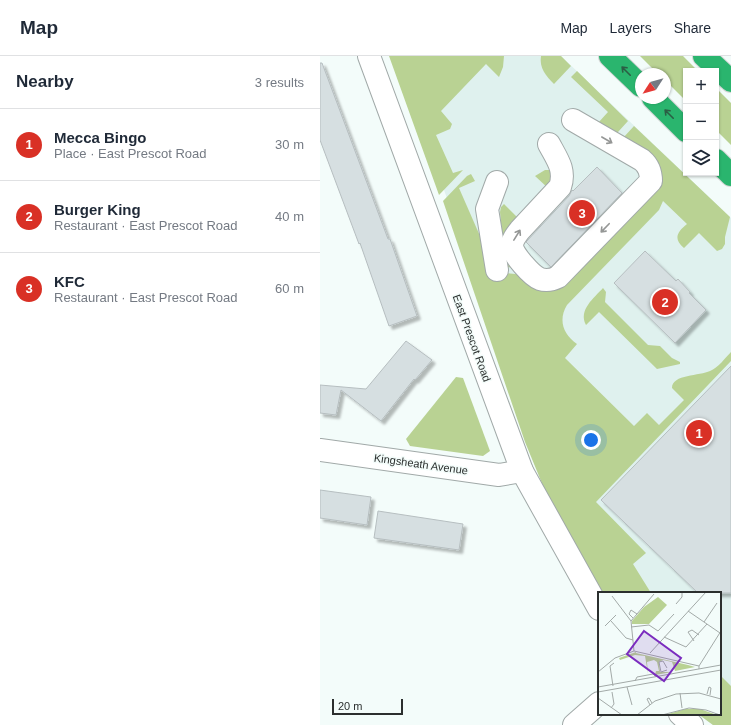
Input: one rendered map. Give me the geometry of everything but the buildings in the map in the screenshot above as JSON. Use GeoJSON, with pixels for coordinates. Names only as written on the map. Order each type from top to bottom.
{"type":"FeatureCollection","features":[{"type":"Feature","properties":{"kind":"highway"},"geometry":{"type":"LineString","coordinates":[[610,56],[635,80]]}},
{"type":"Feature","properties":{"kind":"highway"},"geometry":{"type":"LineString","coordinates":[[704,56],[731,82]]}},
{"type":"Feature","properties":{"kind":"highway"},"geometry":{"type":"LineString","coordinates":[[659,104],[683,128]]}},
{"type":"Feature","properties":{"kind":"highway"},"geometry":{"type":"LineString","coordinates":[[719,163],[731,175]]}},
{"type":"Feature","properties":{"kind":"street","name":"East Prescot Road"},"geometry":{"type":"LineString","coordinates":[[369,56],[522,471],[598,607]]}},
{"type":"Feature","properties":{"kind":"street"},"geometry":{"type":"LineString","coordinates":[[549,144],[560,165],[563,179],[560,187],[520,230],[514,238],[512,245],[514,253],[520,260],[537,278],[544,280],[551,280],[558,277],[651,181],[650,170],[647,164],[642,160],[573,120]]}},
{"type":"Feature","properties":{"kind":"street"},"geometry":{"type":"LineString","coordinates":[[496,182],[487,209],[497,270]]}},
{"type":"Feature","properties":{"kind":"street","name":"Kingsheath Avenue"},"geometry":{"type":"LineString","coordinates":[[320,450],[499,476],[522,471]]}},
{"type":"Feature","properties":{"kind":"street"},"geometry":{"type":"LineString","coordinates":[[574,725],[598,704]]}},
{"type":"Feature","properties":{"kind":"street"},"geometry":{"type":"LineString","coordinates":[[681,715],[692,725]]}},
{"type":"Feature","properties":{"kind":"shaded area"},"geometry":{"type":"Polygon","coordinates":[[[484,56],[561,56],[683,172],[683,176],[687,176],[731,218],[731,725],[713,725],[699,715],[721,715],[721,592],[605,592],[522,416],[422,126],[484,56]]]}},
{"type":"Feature","properties":{"kind":"green space"},"geometry":{"type":"Polygon","coordinates":[[[389,56],[504,56],[503,67],[499,77],[486,64],[441,111],[452,124],[450,129],[436,135],[453,173],[463,170],[439,195],[389,56]]]}},
{"type":"Feature","properties":{"kind":"green space"},"geometry":{"type":"Polygon","coordinates":[[[541,56],[561,56],[571,66],[554,84],[542,68],[541,56]]]}},
{"type":"Feature","properties":{"kind":"green space"},"geometry":{"type":"Polygon","coordinates":[[[640,56],[683,56],[695,68],[683,68],[683,98],[671,86],[671,68],[652,68],[640,56]]]}},
{"type":"Feature","properties":{"kind":"green space"},"geometry":{"type":"Polygon","coordinates":[[[577,71],[628,121],[618,132],[615,138],[598,123],[608,112],[571,77],[577,71]]]}},
{"type":"Feature","properties":{"kind":"green space"},"geometry":{"type":"Polygon","coordinates":[[[719,91],[731,103],[731,145],[719,133],[719,91]]]}},
{"type":"Feature","properties":{"kind":"green space"},"geometry":{"type":"Polygon","coordinates":[[[634,126],[683,172],[683,176],[687,176],[730,217],[725,237],[725,244],[722,249],[717,251],[699,233],[684,248],[677,239],[681,230],[687,224],[663,201],[659,210],[567,305],[563,316],[563,326],[568,336],[577,344],[565,358],[634,426],[647,413],[659,425],[684,400],[672,388],[673,383],[677,380],[713,370],[731,352],[731,361],[596,502],[646,553],[633,564],[650,592],[598,592],[548,498],[525,442],[443,201],[467,176],[471,174],[475,181],[459,188],[487,252],[505,273],[524,275],[537,284],[653,189],[623,138],[634,126]]]}},
{"type":"Feature","properties":{"kind":"green space"},"geometry":{"type":"Polygon","coordinates":[[[545,170],[549,170],[553,174],[553,182],[550,191],[517,226],[507,241],[507,253],[510,259],[519,268],[505,267],[500,212],[501,207],[504,204],[518,218],[548,188],[535,176],[545,170]]]}},
{"type":"Feature","properties":{"kind":"green space"},"geometry":{"type":"Polygon","coordinates":[[[603,288],[606,292],[605,302],[648,345],[660,346],[672,358],[680,362],[680,364],[657,369],[599,312],[586,325],[584,320],[585,309],[603,288]]]}},
{"type":"Feature","properties":{"kind":"green space"},"geometry":{"type":"Polygon","coordinates":[[[456,377],[463,378],[490,451],[483,456],[410,446],[406,439],[456,377]]]}},
{"type":"Feature","properties":{"kind":"green space"},"geometry":{"type":"Polygon","coordinates":[[[721,676],[731,686],[731,725],[713,725],[699,715],[721,715],[721,676]]]}},
{"type":"Feature","properties":{"kind":"place","name":"KFC"},"geometry":{"type":"Point","coordinates":[582,213]}},
{"type":"Feature","properties":{"kind":"place","name":"Burger King"},"geometry":{"type":"Point","coordinates":[665,302]}},
{"type":"Feature","properties":{"kind":"place","name":"Mecca Bingo"},"geometry":{"type":"Point","coordinates":[699,433]}}]}
